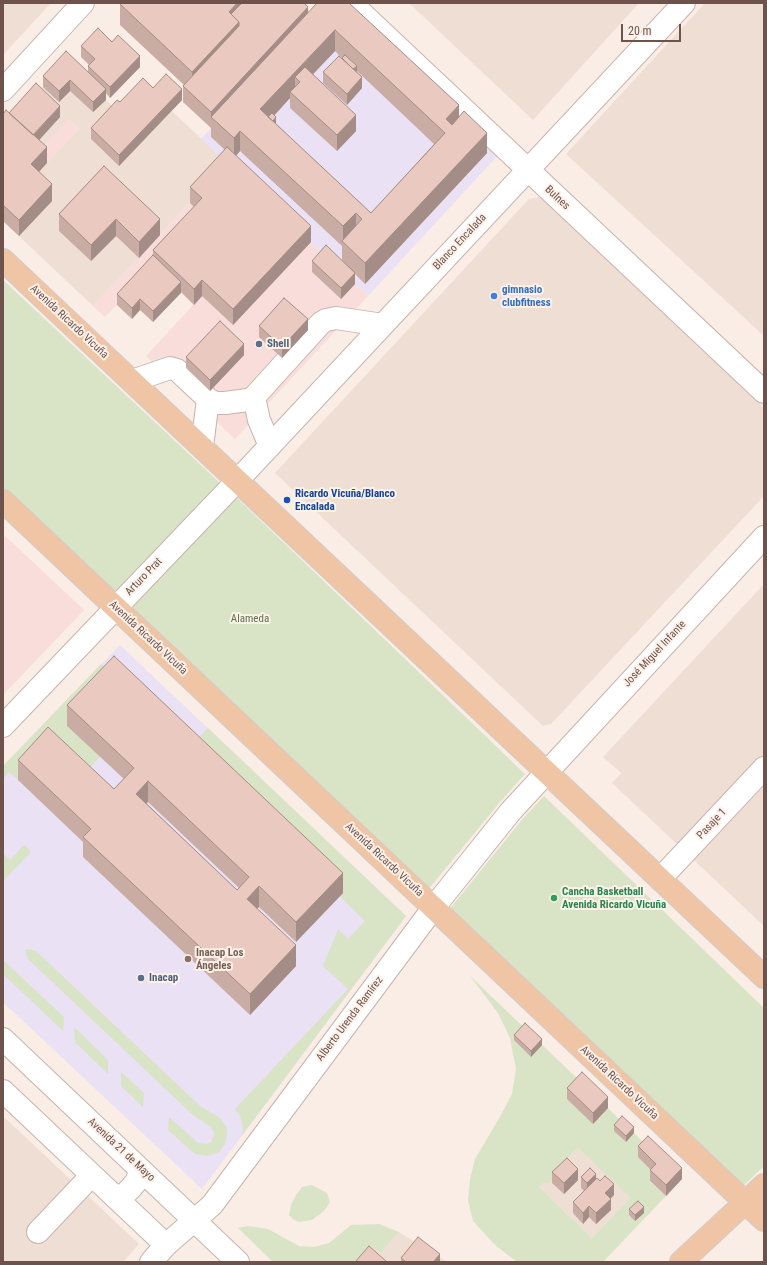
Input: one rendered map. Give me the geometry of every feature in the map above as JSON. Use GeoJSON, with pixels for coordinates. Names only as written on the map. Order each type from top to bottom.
{"type":"FeatureCollection","features":[{"type":"Feature","properties":{"kind":"main road","name":"Avenida Ricardo Vicuña"},"geometry":{"type":"LineString","coordinates":[[3,260],[660,879],[763,972]]}},
{"type":"Feature","properties":{"kind":"main road","name":"Avenida Ricardo Vicuña"},"geometry":{"type":"LineString","coordinates":[[3,502],[764,1220]]}},
{"type":"Feature","properties":{"kind":"main road"},"geometry":{"type":"LineString","coordinates":[[681,1262],[764,1185]]}},
{"type":"Feature","properties":{"kind":"street"},"geometry":{"type":"LineString","coordinates":[[3,90],[83,3]]}},
{"type":"Feature","properties":{"kind":"street","name":"Bulnes"},"geometry":{"type":"LineString","coordinates":[[351,3],[764,392]]}},
{"type":"Feature","properties":{"kind":"street","name":"Blanco Encalada"},"geometry":{"type":"LineString","coordinates":[[237,481],[684,3]]}},
{"type":"Feature","properties":{"kind":"street"},"geometry":{"type":"LineString","coordinates":[[132,381],[170,368],[177,370],[208,399],[215,403],[248,400],[254,397],[321,323],[326,320],[336,318],[383,325]]}},
{"type":"Feature","properties":{"kind":"street"},"geometry":{"type":"LineString","coordinates":[[254,397],[259,420],[270,446]]}},
{"type":"Feature","properties":{"kind":"street"},"geometry":{"type":"LineString","coordinates":[[202,447],[208,399]]}},
{"type":"Feature","properties":{"kind":"street","name":"Arturo Prat"},"geometry":{"type":"LineString","coordinates":[[3,726],[237,481]]}},
{"type":"Feature","properties":{"kind":"street","name":"José Miguel Infante"},"geometry":{"type":"LineString","coordinates":[[547,772],[764,537]]}},
{"type":"Feature","properties":{"kind":"street","name":"Pasaje 1"},"geometry":{"type":"LineString","coordinates":[[660,879],[764,768]]}},
{"type":"Feature","properties":{"kind":"street","name":"Alberto Urenda Ramírez"},"geometry":{"type":"LineString","coordinates":[[150,1262],[166,1245],[212,1205],[434,907],[511,811],[547,772]]}},
{"type":"Feature","properties":{"kind":"street","name":"Avenida 21 de Mayo"},"geometry":{"type":"LineString","coordinates":[[3,1039],[238,1262]]}},
{"type":"Feature","properties":{"kind":"street"},"geometry":{"type":"LineString","coordinates":[[3,1091],[166,1245]]}},
{"type":"Feature","properties":{"kind":"street"},"geometry":{"type":"LineString","coordinates":[[115,1197],[125,1194],[136,1182],[141,1170]]}},
{"type":"Feature","properties":{"kind":"street"},"geometry":{"type":"LineString","coordinates":[[38,1232],[92,1175]]}},
{"type":"Feature","properties":{"kind":"shaded area"},"geometry":{"type":"Polygon","coordinates":[[[3,3],[51,3],[3,55],[3,3]]]}},
{"type":"Feature","properties":{"kind":"shaded area"},"geometry":{"type":"Polygon","coordinates":[[[409,3],[639,3],[533,120],[409,3]]]}},
{"type":"Feature","properties":{"kind":"shaded area"},"geometry":{"type":"Polygon","coordinates":[[[705,3],[764,3],[764,336],[566,154],[705,3]]]}},
{"type":"Feature","properties":{"kind":"shaded area"},"geometry":{"type":"Polygon","coordinates":[[[308,23],[500,153],[368,296],[201,139],[308,23]]]}},
{"type":"Feature","properties":{"kind":"shaded area"},"geometry":{"type":"Polygon","coordinates":[[[66,62],[146,138],[172,111],[227,163],[93,306],[3,221],[3,188],[31,180],[79,129],[69,119],[36,154],[6,126],[66,62]]]}},
{"type":"Feature","properties":{"kind":"shaded area"},"geometry":{"type":"Polygon","coordinates":[[[69,119],[79,129],[31,180],[3,130],[36,153],[69,119]]]}},
{"type":"Feature","properties":{"kind":"shaded area"},"geometry":{"type":"Polygon","coordinates":[[[227,163],[368,296],[235,439],[146,356],[194,304],[153,267],[105,317],[93,306],[227,163]]]}},
{"type":"Feature","properties":{"kind":"shaded area"},"geometry":{"type":"Polygon","coordinates":[[[540,197],[764,408],[764,496],[551,724],[543,726],[275,473],[529,199],[540,197]]]}},
{"type":"Feature","properties":{"kind":"shaded area"},"geometry":{"type":"Polygon","coordinates":[[[3,534],[84,610],[3,695],[3,534]]]}},
{"type":"Feature","properties":{"kind":"shaded area"},"geometry":{"type":"Polygon","coordinates":[[[764,584],[764,926],[612,783],[621,773],[603,757],[764,584]]]}},
{"type":"Feature","properties":{"kind":"shaded area","name":"Inacap Los Ángeles"},"geometry":{"type":"Polygon","coordinates":[[[120,645],[406,916],[202,1189],[3,1002],[3,766],[120,645]]]}},
{"type":"Feature","properties":{"kind":"shaded area"},"geometry":{"type":"Polygon","coordinates":[[[3,1116],[139,1244],[123,1262],[3,1262],[3,1116]]]}},
{"type":"Feature","properties":{"kind":"shaded area"},"geometry":{"type":"Polygon","coordinates":[[[578,1148],[630,1198],[592,1238],[539,1187],[578,1148]]]}},
{"type":"Feature","properties":{"kind":"shaded area"},"geometry":{"type":"Polygon","coordinates":[[[399,1232],[447,1262],[356,1262],[372,1245],[381,1253],[399,1232]]]}},
{"type":"Feature","properties":{"kind":"green space"},"geometry":{"type":"Polygon","coordinates":[[[3,280],[221,484],[115,593],[3,488],[3,280]]]}},
{"type":"Feature","properties":{"kind":"green space","name":"Alameda"},"geometry":{"type":"Polygon","coordinates":[[[236,497],[525,774],[427,891],[127,609],[236,497]]]}},
{"type":"Feature","properties":{"kind":"green space"},"geometry":{"type":"Polygon","coordinates":[[[101,664],[114,677],[100,757],[80,778],[48,748],[18,780],[9,772],[3,779],[3,766],[101,664]]]}},
{"type":"Feature","properties":{"kind":"green space"},"geometry":{"type":"Polygon","coordinates":[[[208,728],[406,916],[241,1137],[243,1130],[242,1123],[240,1116],[235,1109],[348,989],[323,966],[338,929],[348,939],[365,921],[189,748],[208,728]]]}},
{"type":"Feature","properties":{"kind":"green space"},"geometry":{"type":"Polygon","coordinates":[[[544,796],[764,1008],[764,1166],[741,1188],[448,911],[521,821],[544,796]]]}},
{"type":"Feature","properties":{"kind":"green space"},"geometry":{"type":"Polygon","coordinates":[[[24,845],[31,852],[3,881],[3,853],[10,860],[24,845]]]}},
{"type":"Feature","properties":{"kind":"green space"},"geometry":{"type":"Polygon","coordinates":[[[28,949],[36,951],[200,1106],[220,1118],[227,1128],[227,1134],[225,1144],[219,1152],[208,1156],[195,1154],[168,1130],[169,1117],[198,1143],[207,1144],[211,1142],[214,1135],[211,1127],[193,1115],[28,959],[25,950],[28,949]]]}},
{"type":"Feature","properties":{"kind":"green space"},"geometry":{"type":"Polygon","coordinates":[[[3,960],[64,1017],[63,1031],[3,974],[3,960]]]}},
{"type":"Feature","properties":{"kind":"green space"},"geometry":{"type":"Polygon","coordinates":[[[470,976],[582,1083],[593,1124],[608,1108],[622,1122],[615,1131],[626,1142],[634,1133],[648,1147],[656,1175],[650,1182],[666,1196],[603,1262],[517,1262],[495,1245],[473,1221],[468,1201],[470,1179],[475,1159],[512,1094],[516,1069],[510,1038],[498,1013],[470,976]],[[578,1148],[552,1174],[553,1177],[549,1183],[543,1183],[539,1187],[592,1238],[630,1198],[578,1148]]]}},
{"type":"Feature","properties":{"kind":"green space"},"geometry":{"type":"Polygon","coordinates":[[[74,1027],[108,1060],[108,1074],[75,1042],[74,1027]]]}},
{"type":"Feature","properties":{"kind":"green space"},"geometry":{"type":"Polygon","coordinates":[[[121,1072],[144,1093],[143,1107],[121,1086],[121,1072]]]}},
{"type":"Feature","properties":{"kind":"green space"},"geometry":{"type":"Polygon","coordinates":[[[312,1185],[327,1193],[330,1202],[324,1211],[312,1220],[299,1222],[294,1220],[289,1215],[291,1205],[296,1195],[302,1187],[312,1185]]]}},
{"type":"Feature","properties":{"kind":"green space"},"geometry":{"type":"Polygon","coordinates":[[[379,1224],[399,1232],[381,1253],[371,1246],[356,1262],[273,1262],[238,1228],[248,1226],[268,1229],[299,1246],[314,1247],[329,1243],[351,1225],[379,1224]]]}},
{"type":"Feature","properties":{"kind":"building"},"geometry":{"type":"Polygon","coordinates":[[[237,3],[229,12],[239,22],[192,72],[120,4],[237,3]]]}},
{"type":"Feature","properties":{"kind":"building"},"geometry":{"type":"Polygon","coordinates":[[[242,3],[304,3],[308,7],[211,112],[183,86],[239,26],[239,22],[231,14],[242,3]]]}},
{"type":"Feature","properties":{"kind":"building"},"geometry":{"type":"Polygon","coordinates":[[[317,3],[349,3],[459,105],[446,119],[452,125],[464,111],[487,133],[365,263],[342,241],[362,219],[356,213],[343,226],[240,131],[234,138],[211,117],[317,3]],[[335,30],[260,109],[371,213],[445,133],[335,30]]]}},
{"type":"Feature","properties":{"kind":"building"},"geometry":{"type":"Polygon","coordinates":[[[98,28],[112,42],[118,35],[140,56],[110,87],[88,66],[95,59],[81,46],[98,28]]]}},
{"type":"Feature","properties":{"kind":"building"},"geometry":{"type":"Polygon","coordinates":[[[66,51],[106,89],[93,102],[70,80],[59,91],[43,76],[66,51]]]}},
{"type":"Feature","properties":{"kind":"building"},"geometry":{"type":"Polygon","coordinates":[[[345,55],[357,66],[353,69],[342,58],[345,55]]]}},
{"type":"Feature","properties":{"kind":"building"},"geometry":{"type":"Polygon","coordinates":[[[339,56],[362,77],[347,94],[323,72],[339,56]]]}},
{"type":"Feature","properties":{"kind":"building"},"geometry":{"type":"Polygon","coordinates":[[[305,67],[356,115],[337,135],[290,92],[300,82],[295,77],[305,67]]]}},
{"type":"Feature","properties":{"kind":"building"},"geometry":{"type":"Polygon","coordinates":[[[166,74],[182,89],[119,155],[91,128],[117,100],[120,102],[143,78],[153,88],[166,74]]]}},
{"type":"Feature","properties":{"kind":"building"},"geometry":{"type":"Polygon","coordinates":[[[36,83],[60,106],[33,135],[9,113],[36,83]]]}},
{"type":"Feature","properties":{"kind":"building"},"geometry":{"type":"Polygon","coordinates":[[[6,110],[47,147],[31,164],[52,184],[19,220],[3,205],[3,114],[6,110]]]}},
{"type":"Feature","properties":{"kind":"building"},"geometry":{"type":"Polygon","coordinates":[[[272,113],[276,117],[273,121],[268,117],[272,113]]]}},
{"type":"Feature","properties":{"kind":"building"},"geometry":{"type":"Polygon","coordinates":[[[227,147],[311,226],[233,309],[202,280],[194,289],[153,250],[202,198],[190,187],[227,147]]]}},
{"type":"Feature","properties":{"kind":"building"},"geometry":{"type":"Polygon","coordinates":[[[104,166],[160,219],[139,242],[116,219],[91,245],[59,214],[104,166]]]}},
{"type":"Feature","properties":{"kind":"building"},"geometry":{"type":"Polygon","coordinates":[[[326,245],[355,273],[341,288],[312,261],[326,245]]]}},
{"type":"Feature","properties":{"kind":"building"},"geometry":{"type":"Polygon","coordinates":[[[153,255],[181,282],[153,311],[140,299],[132,308],[117,294],[153,255]]]}},
{"type":"Feature","properties":{"kind":"building"},"geometry":{"type":"Polygon","coordinates":[[[284,298],[308,319],[282,347],[259,326],[284,298]]]}},
{"type":"Feature","properties":{"kind":"building"},"geometry":{"type":"Polygon","coordinates":[[[220,321],[244,344],[210,380],[186,357],[220,321]]]}},
{"type":"Feature","properties":{"kind":"building"},"geometry":{"type":"Polygon","coordinates":[[[114,656],[343,873],[296,922],[259,886],[247,899],[296,945],[250,994],[83,837],[91,829],[18,760],[48,727],[114,789],[134,768],[67,705],[114,656]],[[148,781],[136,794],[237,890],[249,877],[148,781]]]}},
{"type":"Feature","properties":{"kind":"building"},"geometry":{"type":"Polygon","coordinates":[[[525,1023],[542,1039],[531,1051],[514,1035],[525,1023]]]}},
{"type":"Feature","properties":{"kind":"building"},"geometry":{"type":"Polygon","coordinates":[[[582,1072],[608,1097],[593,1113],[567,1088],[582,1072]]]}},
{"type":"Feature","properties":{"kind":"building"},"geometry":{"type":"Polygon","coordinates":[[[622,1116],[634,1127],[626,1136],[614,1125],[622,1116]]]}},
{"type":"Feature","properties":{"kind":"building"},"geometry":{"type":"Polygon","coordinates":[[[648,1136],[682,1168],[666,1185],[650,1170],[656,1164],[638,1146],[648,1136]]]}},
{"type":"Feature","properties":{"kind":"building"},"geometry":{"type":"Polygon","coordinates":[[[567,1158],[578,1169],[564,1183],[552,1172],[567,1158]]]}},
{"type":"Feature","properties":{"kind":"building"},"geometry":{"type":"Polygon","coordinates":[[[590,1168],[596,1174],[587,1183],[581,1177],[590,1168]]]}},
{"type":"Feature","properties":{"kind":"building"},"geometry":{"type":"Polygon","coordinates":[[[605,1176],[614,1184],[605,1193],[611,1199],[596,1213],[589,1206],[583,1213],[573,1202],[597,1178],[600,1181],[605,1176]]]}},
{"type":"Feature","properties":{"kind":"building"},"geometry":{"type":"Polygon","coordinates":[[[638,1201],[644,1207],[635,1215],[629,1209],[638,1201]]]}},
{"type":"Feature","properties":{"kind":"building"},"geometry":{"type":"Polygon","coordinates":[[[418,1237],[440,1254],[433,1262],[406,1262],[401,1258],[418,1237]]]}},
{"type":"Feature","properties":{"kind":"building"},"geometry":{"type":"Polygon","coordinates":[[[369,1246],[387,1262],[355,1262],[369,1246]]]}},
{"type":"Feature","properties":{"kind":"place","name":"gimnasio clubfitness"},"geometry":{"type":"Point","coordinates":[494,296]}},
{"type":"Feature","properties":{"kind":"place","name":"Shell"},"geometry":{"type":"Point","coordinates":[259,344]}},
{"type":"Feature","properties":{"kind":"place","name":"Ricardo Vicuña/Blanco Encalada"},"geometry":{"type":"Point","coordinates":[287,500]}},
{"type":"Feature","properties":{"kind":"place","name":"Cancha Basketball Avenida Ricardo Vicuña"},"geometry":{"type":"Point","coordinates":[554,898]}},
{"type":"Feature","properties":{"kind":"place","name":"Inacap Los Ángeles"},"geometry":{"type":"Point","coordinates":[188,959]}},
{"type":"Feature","properties":{"kind":"place","name":"Inacap"},"geometry":{"type":"Point","coordinates":[141,978]}}]}
